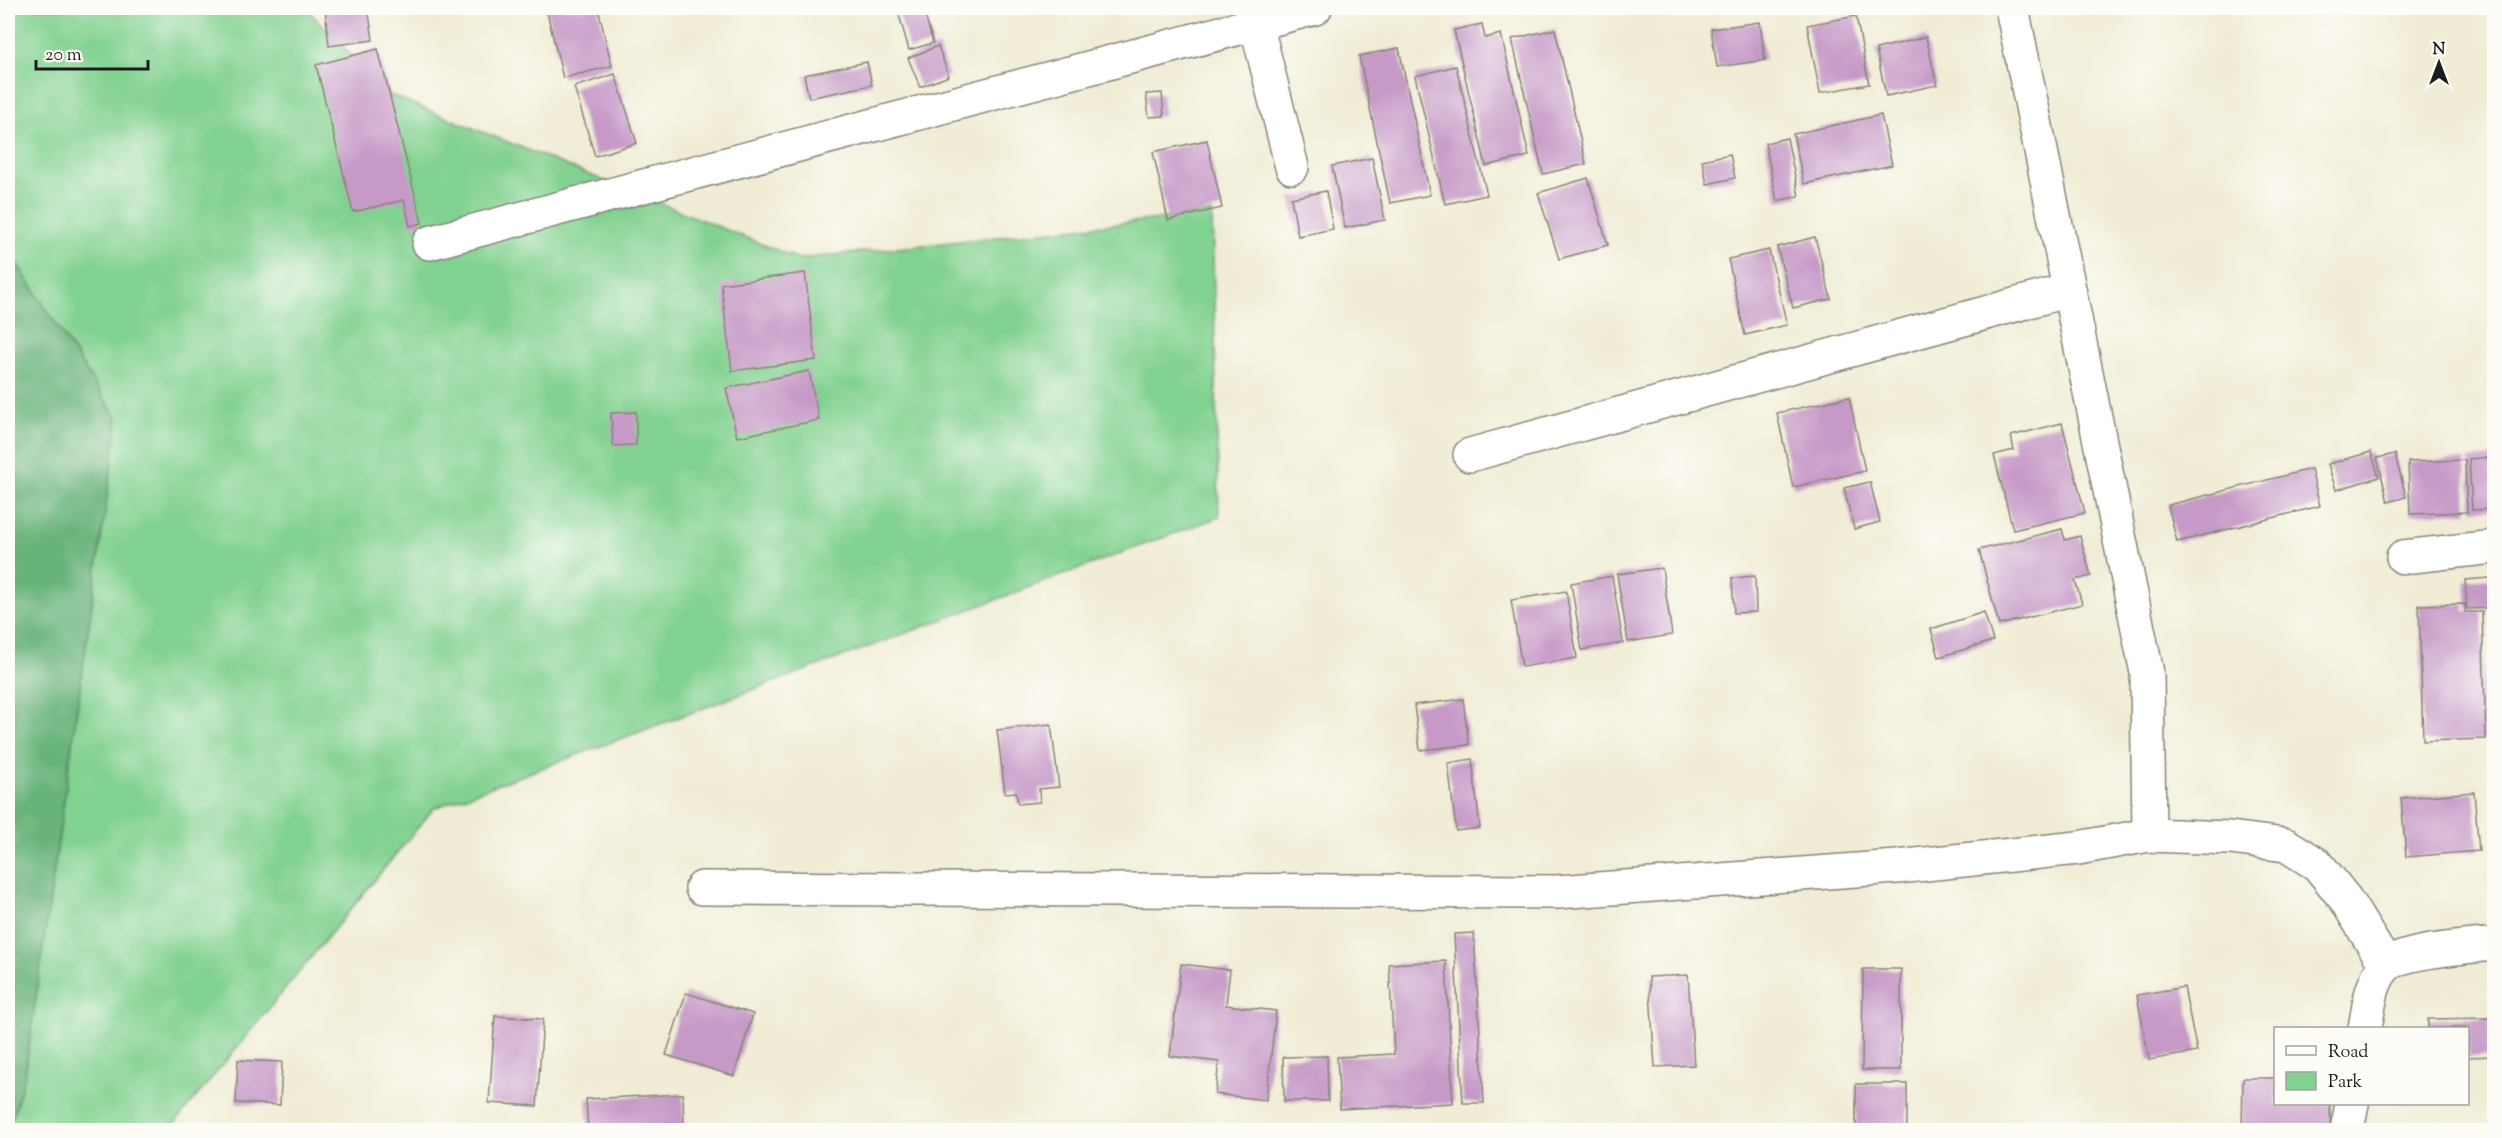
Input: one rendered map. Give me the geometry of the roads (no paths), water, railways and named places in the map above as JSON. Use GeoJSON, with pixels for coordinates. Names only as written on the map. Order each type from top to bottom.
{"type":"FeatureCollection","features":[{"type":"Feature","properties":{"kind":"street"},"geometry":{"type":"LineString","coordinates":[[429,243],[1315,8]]}},
{"type":"Feature","properties":{"kind":"street"},"geometry":{"type":"LineString","coordinates":[[2012,8],[2147,673],[2149,835]]}},
{"type":"Feature","properties":{"kind":"street"},"geometry":{"type":"LineString","coordinates":[[1256,23],[1292,167]]}},
{"type":"Feature","properties":{"kind":"street"},"geometry":{"type":"LineString","coordinates":[[1470,455],[2069,291]]}},
{"type":"Feature","properties":{"kind":"street"},"geometry":{"type":"LineString","coordinates":[[2403,557],[2494,547]]}},
{"type":"Feature","properties":{"kind":"street"},"geometry":{"type":"LineString","coordinates":[[702,888],[1557,892],[1897,867],[2078,848],[2149,835],[2230,838],[2286,845],[2318,865],[2346,900],[2386,965]]}},
{"type":"Feature","properties":{"kind":"street"},"geometry":{"type":"LineString","coordinates":[[2365,1027],[2374,986],[2386,965],[2410,954],[2494,944]]}},
{"type":"Feature","properties":{"kind":"street"},"geometry":{"type":"LineString","coordinates":[[2347,1131],[2352,1105]]}}]}
